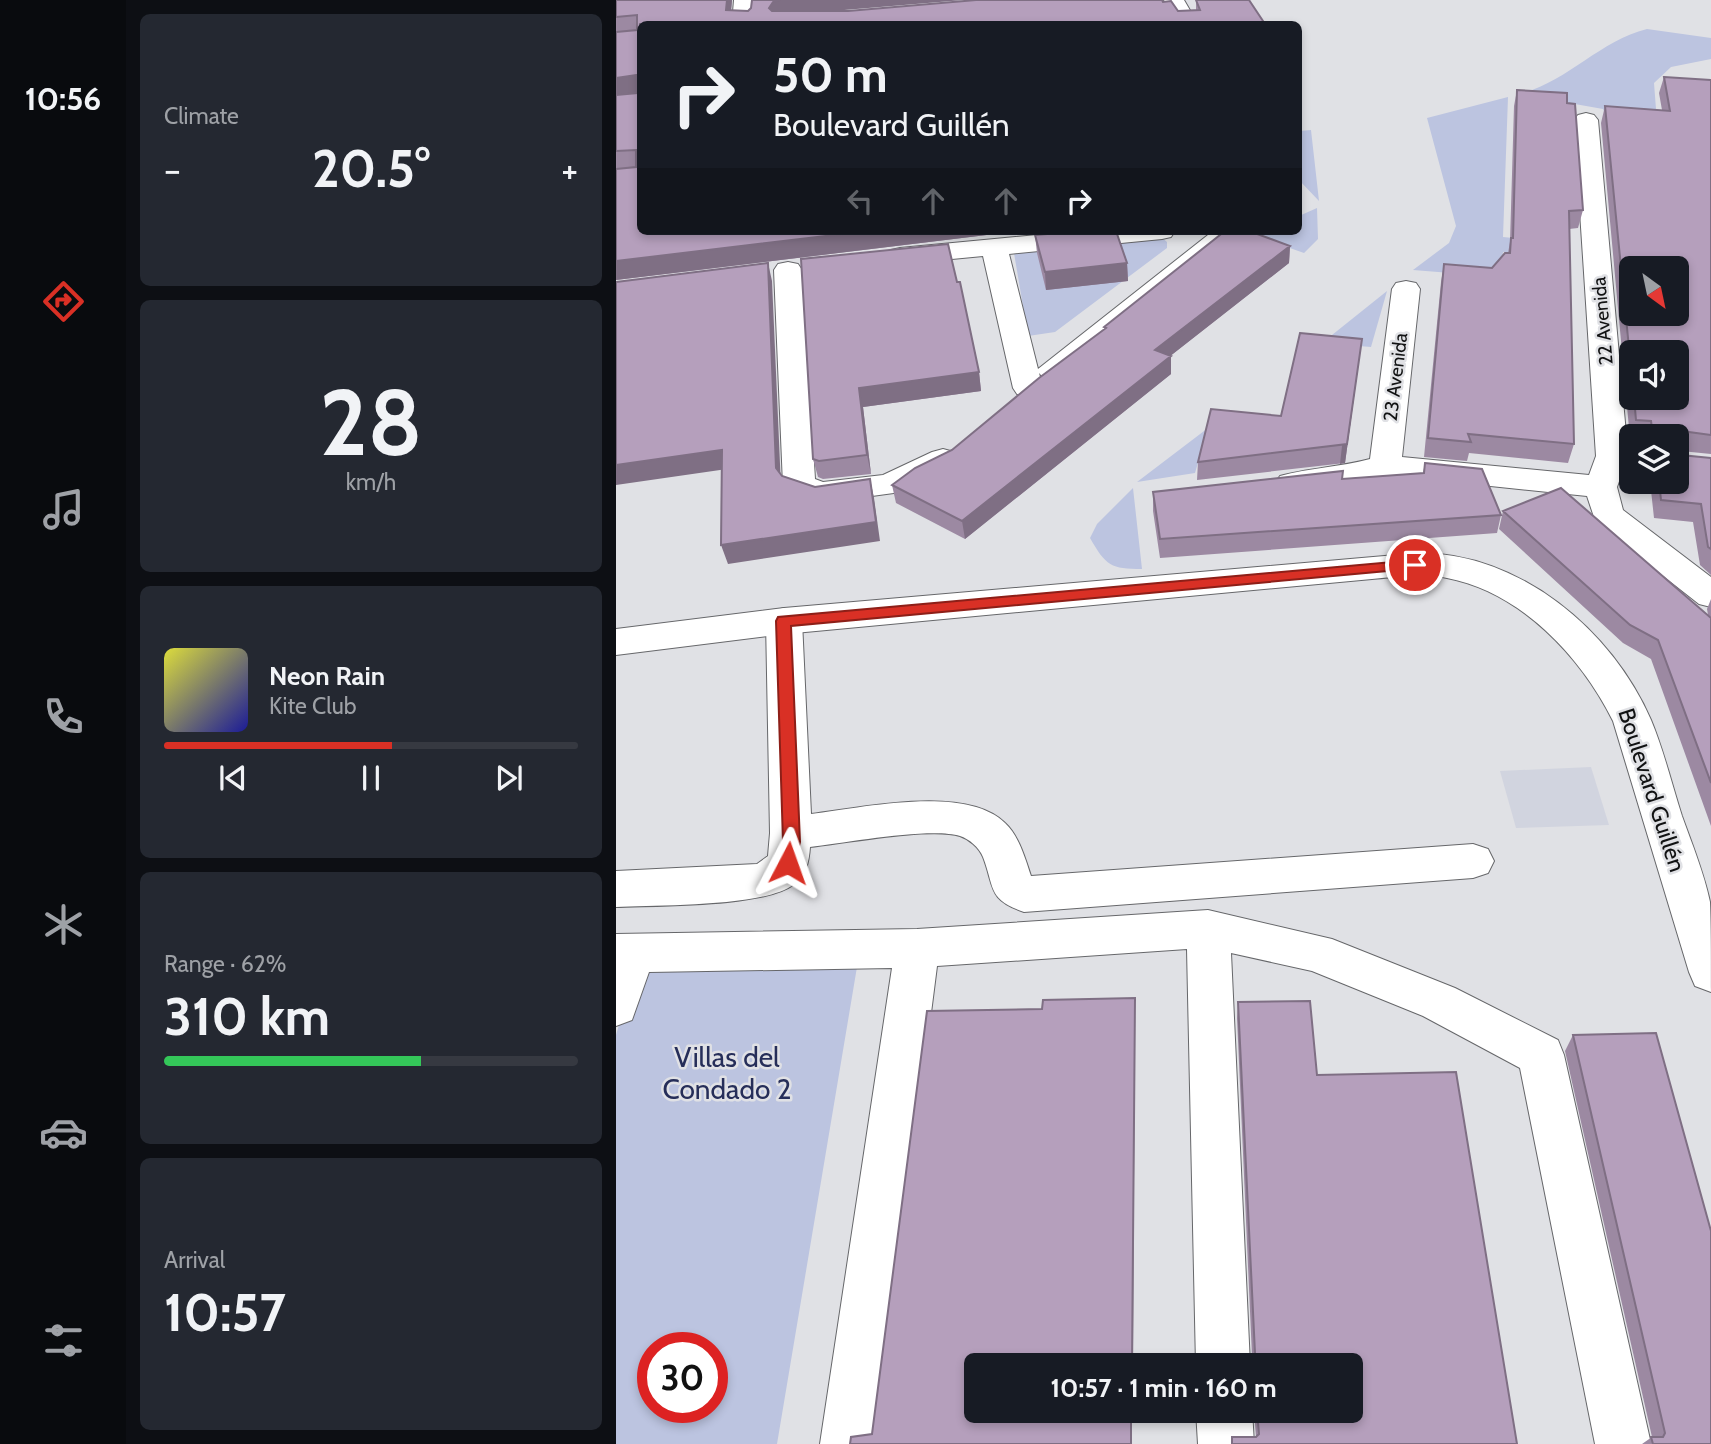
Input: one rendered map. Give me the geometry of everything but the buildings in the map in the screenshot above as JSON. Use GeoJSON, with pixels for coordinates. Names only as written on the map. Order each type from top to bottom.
{"type":"FeatureCollection","features":[{"type":"Feature","properties":{"kind":"street"},"geometry":{"type":"LineString","coordinates":[[742,21],[744,0]]}},
{"type":"Feature","properties":{"kind":"street"},"geometry":{"type":"LineString","coordinates":[[1174,0],[1186,21]]}},
{"type":"Feature","properties":{"kind":"street","name":"22 Avenida"},"geometry":{"type":"LineString","coordinates":[[1586,120],[1619,429]]}},
{"type":"Feature","properties":{"kind":"street"},"geometry":{"type":"LineString","coordinates":[[880,257],[1120,235]]}},
{"type":"Feature","properties":{"kind":"street"},"geometry":{"type":"LineString","coordinates":[[994,247],[1017,397],[1224,235]]}},
{"type":"Feature","properties":{"kind":"street"},"geometry":{"type":"LineString","coordinates":[[788,270],[799,485],[821,493],[890,485],[942,460],[964,442]]}},
{"type":"Feature","properties":{"kind":"street","name":"23 Avenida"},"geometry":{"type":"LineString","coordinates":[[1385,465],[1406,289]]}},
{"type":"Feature","properties":{"kind":"street","name":"22 Avenida"},"geometry":{"type":"LineString","coordinates":[[1601,487],[1619,461]]}},
{"type":"Feature","properties":{"kind":"street"},"geometry":{"type":"LineString","coordinates":[[1259,486],[1341,477],[1385,465],[1601,487],[1608,515],[1711,595]]}},
{"type":"Feature","properties":{"kind":"street","name":"Boulevard Guillén"},"geometry":{"type":"LineString","coordinates":[[616,642],[784,621],[1372,567],[1445,566],[1480,576],[1529,601],[1558,623],[1603,668],[1620,694],[1632,721],[1711,972]]}},
{"type":"Feature","properties":{"kind":"street"},"geometry":{"type":"LineString","coordinates":[[616,889],[762,881],[778,873],[788,863],[791,833],[784,621]]}},
{"type":"Feature","properties":{"kind":"street"},"geometry":{"type":"LineString","coordinates":[[791,833],[938,816],[958,818],[977,825],[995,839],[1006,857],[1011,886],[1024,894],[1472,861]]}},
{"type":"Feature","properties":{"kind":"street"},"geometry":{"type":"LineString","coordinates":[[1208,929],[1223,1353]]}},
{"type":"Feature","properties":{"kind":"street"},"geometry":{"type":"LineString","coordinates":[[616,1006],[624,953],[917,948],[1208,929],[1317,953],[1439,1002],[1542,1055],[1622,1444]]}},
{"type":"Feature","properties":{"kind":"street"},"geometry":{"type":"LineString","coordinates":[[848,1444],[917,948]]}},
{"type":"Feature","properties":{"kind":"street"},"geometry":{"type":"LineString","coordinates":[[1225,1423],[1226,1444]]}},
{"type":"Feature","properties":{"kind":"shaded area"},"geometry":{"type":"Polygon","coordinates":[[[1591,767],[1609,825],[1516,828],[1500,771],[1591,767]]]}},
{"type":"Feature","properties":{"kind":"green space"},"geometry":{"type":"Polygon","coordinates":[[[1647,29],[1711,38],[1711,59],[1671,67],[1654,83],[1657,122],[1606,116],[1603,109],[1519,94],[1552,81],[1613,43],[1647,29]]]}},
{"type":"Feature","properties":{"kind":"green space"},"geometry":{"type":"Polygon","coordinates":[[[1508,97],[1503,237],[1565,243],[1565,257],[1503,252],[1501,277],[1413,270],[1449,243],[1456,226],[1427,118],[1508,97]]]}},
{"type":"Feature","properties":{"kind":"green space"},"geometry":{"type":"Polygon","coordinates":[[[1311,130],[1319,201],[1302,183],[1302,131],[1311,130]]]}},
{"type":"Feature","properties":{"kind":"green space"},"geometry":{"type":"Polygon","coordinates":[[[1317,208],[1318,239],[1304,253],[1253,235],[1302,235],[1302,215],[1317,208]]]}},
{"type":"Feature","properties":{"kind":"green space"},"geometry":{"type":"Polygon","coordinates":[[[1161,237],[1167,242],[1167,248],[1055,332],[1028,336],[1014,253],[1161,237]]]}},
{"type":"Feature","properties":{"kind":"green space"},"geometry":{"type":"Polygon","coordinates":[[[1387,291],[1371,347],[1322,343],[1387,291]]]}},
{"type":"Feature","properties":{"kind":"green space"},"geometry":{"type":"Polygon","coordinates":[[[1208,428],[1195,473],[1137,482],[1208,428]]]}},
{"type":"Feature","properties":{"kind":"green space"},"geometry":{"type":"Polygon","coordinates":[[[1133,488],[1142,569],[1110,564],[1090,538],[1097,524],[1133,488]]]}},
{"type":"Feature","properties":{"kind":"green space","name":"Villas del Condado 2"},"geometry":{"type":"Polygon","coordinates":[[[858,961],[777,1444],[616,1444],[616,1035],[637,964],[858,961]]]}},
{"type":"Feature","properties":{"kind":"route"},"geometry":{"type":"LineString","coordinates":[[788,863],[791,842],[784,621],[1415,565]]}}]}
